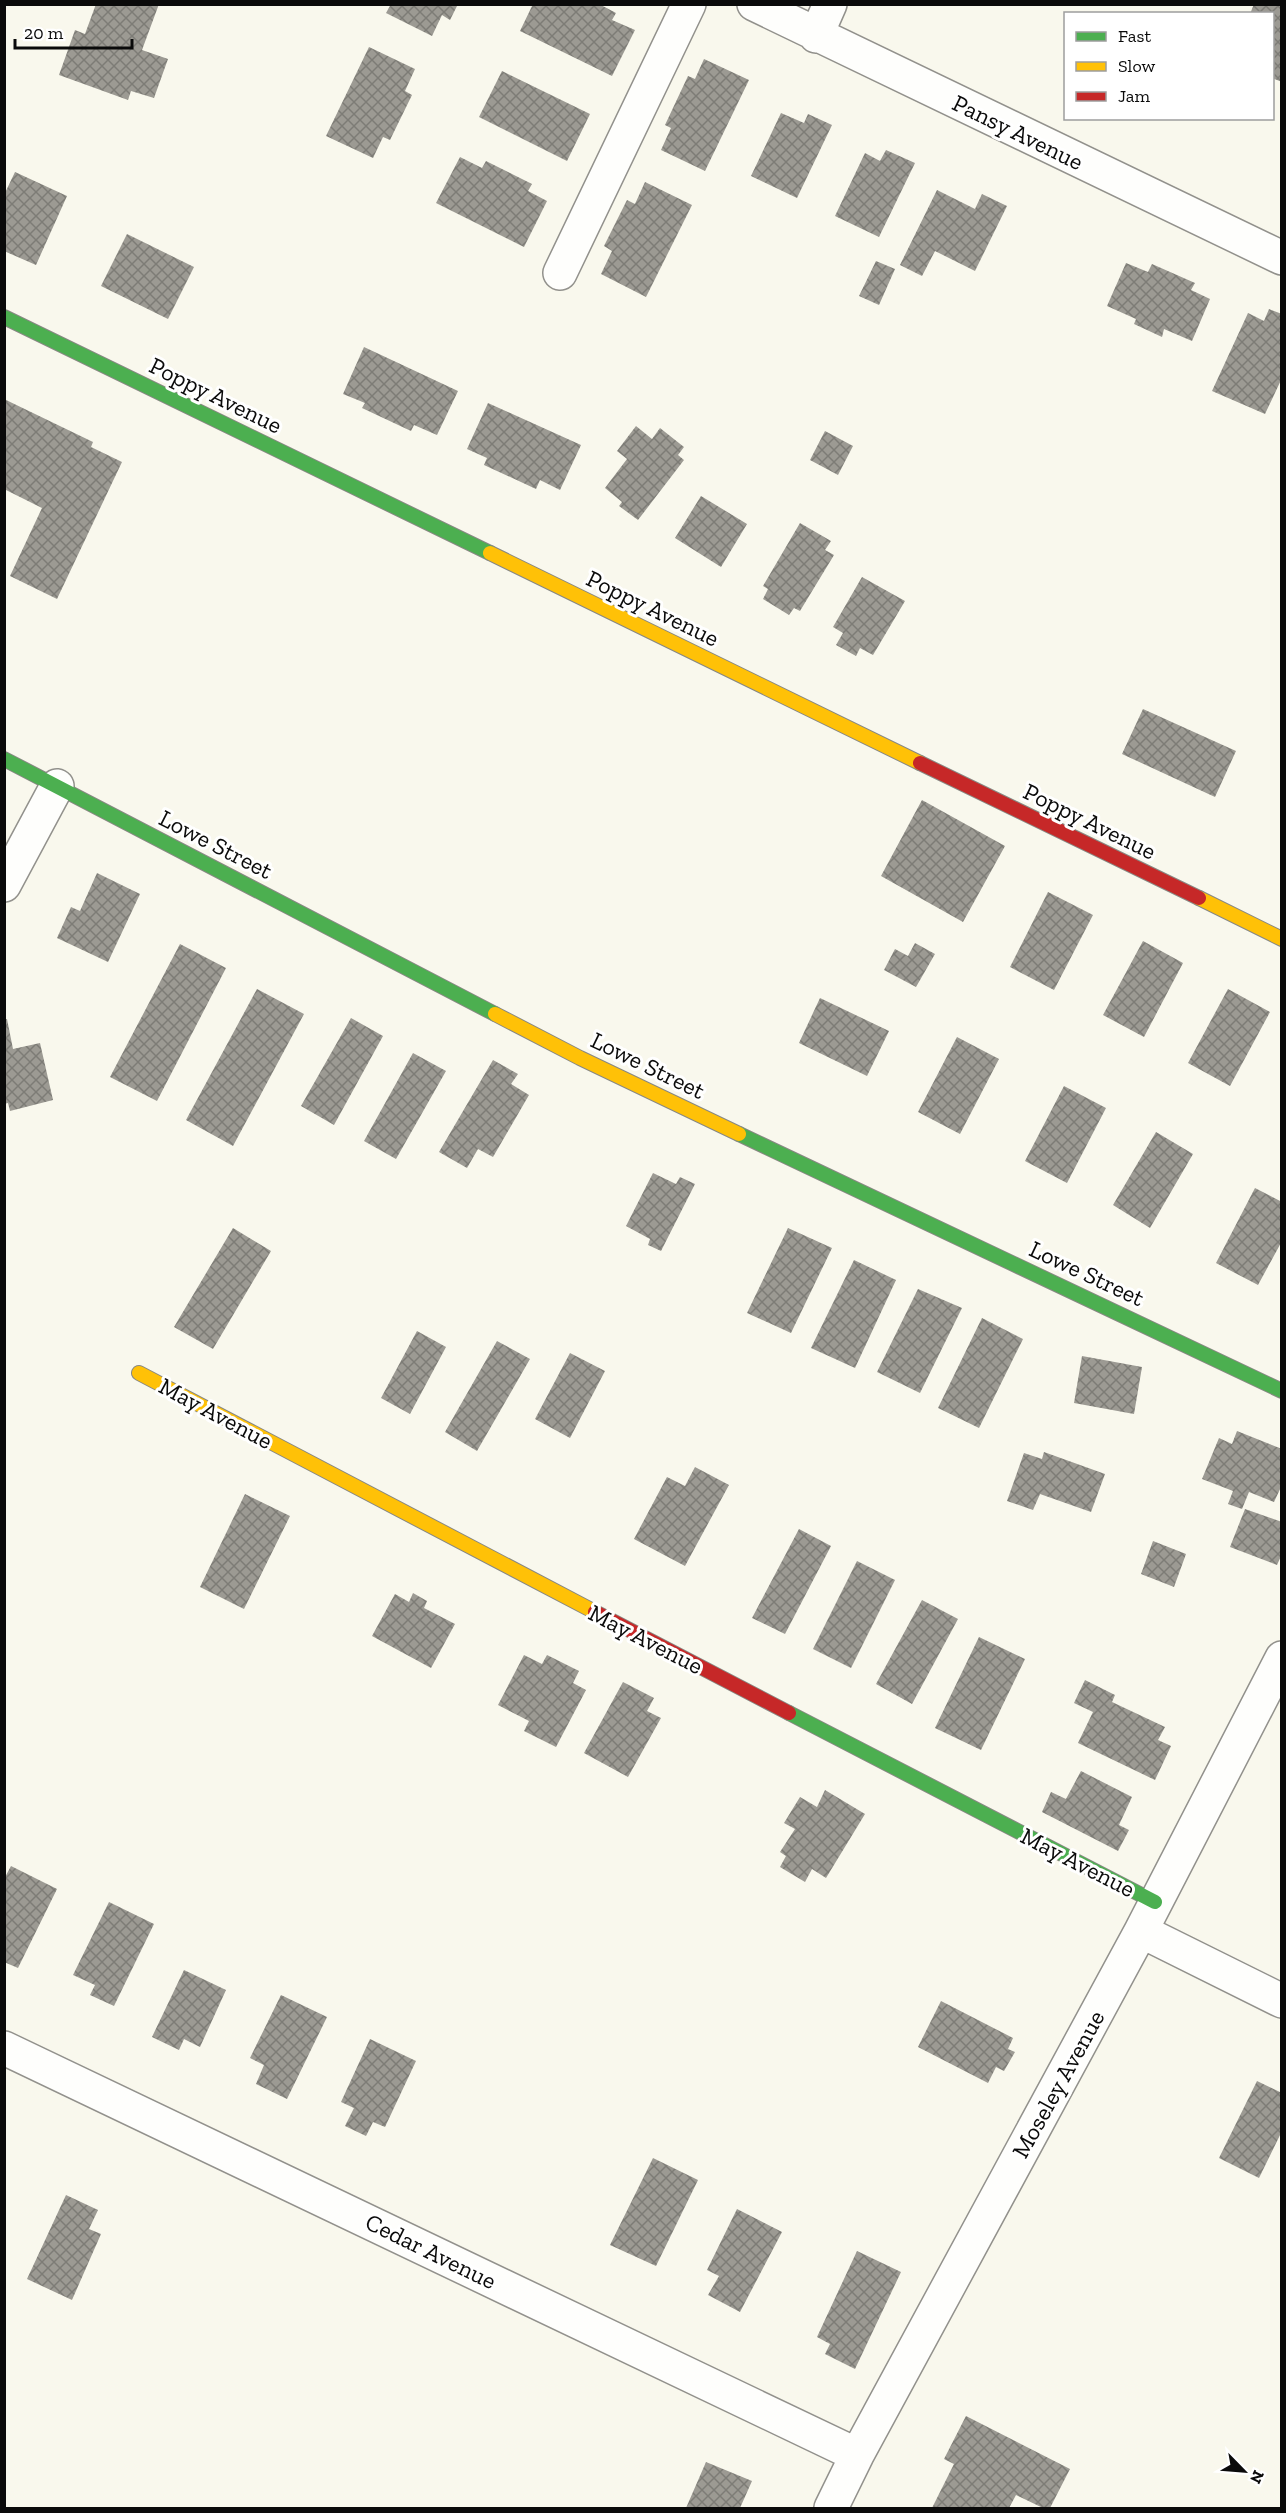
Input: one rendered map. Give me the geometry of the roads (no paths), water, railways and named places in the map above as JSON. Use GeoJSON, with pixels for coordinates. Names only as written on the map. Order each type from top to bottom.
{"type":"FeatureCollection","features":[{"type":"Feature","properties":{"kind":"street"},"geometry":{"type":"LineString","coordinates":[[560,273],[689,4]]}},
{"type":"Feature","properties":{"kind":"street","name":"Pansy Avenue"},"geometry":{"type":"LineString","coordinates":[[754,4],[816,36],[1281,258]]}},
{"type":"Feature","properties":{"kind":"street"},"geometry":{"type":"LineString","coordinates":[[816,36],[830,4]]}},
{"type":"Feature","properties":{"kind":"street","name":"Poppy Avenue"},"geometry":{"type":"LineString","coordinates":[[4,317],[1281,939]]}},
{"type":"Feature","properties":{"kind":"street","name":"Lowe Street"},"geometry":{"type":"LineString","coordinates":[[4,759],[580,1058],[1281,1391]]}},
{"type":"Feature","properties":{"kind":"street"},"geometry":{"type":"LineString","coordinates":[[4,885],[57,786]]}},
{"type":"Feature","properties":{"kind":"street","name":"May Avenue"},"geometry":{"type":"LineString","coordinates":[[139,1373],[631,1631],[1148,1917],[1281,2001]]}},
{"type":"Feature","properties":{"kind":"street","name":"Moseley Avenue"},"geometry":{"type":"LineString","coordinates":[[831,2508],[857,2455],[1148,1917],[1281,1658]]}},
{"type":"Feature","properties":{"kind":"street","name":"Cedar Avenue"},"geometry":{"type":"LineString","coordinates":[[4,2048],[857,2455]]}}]}
